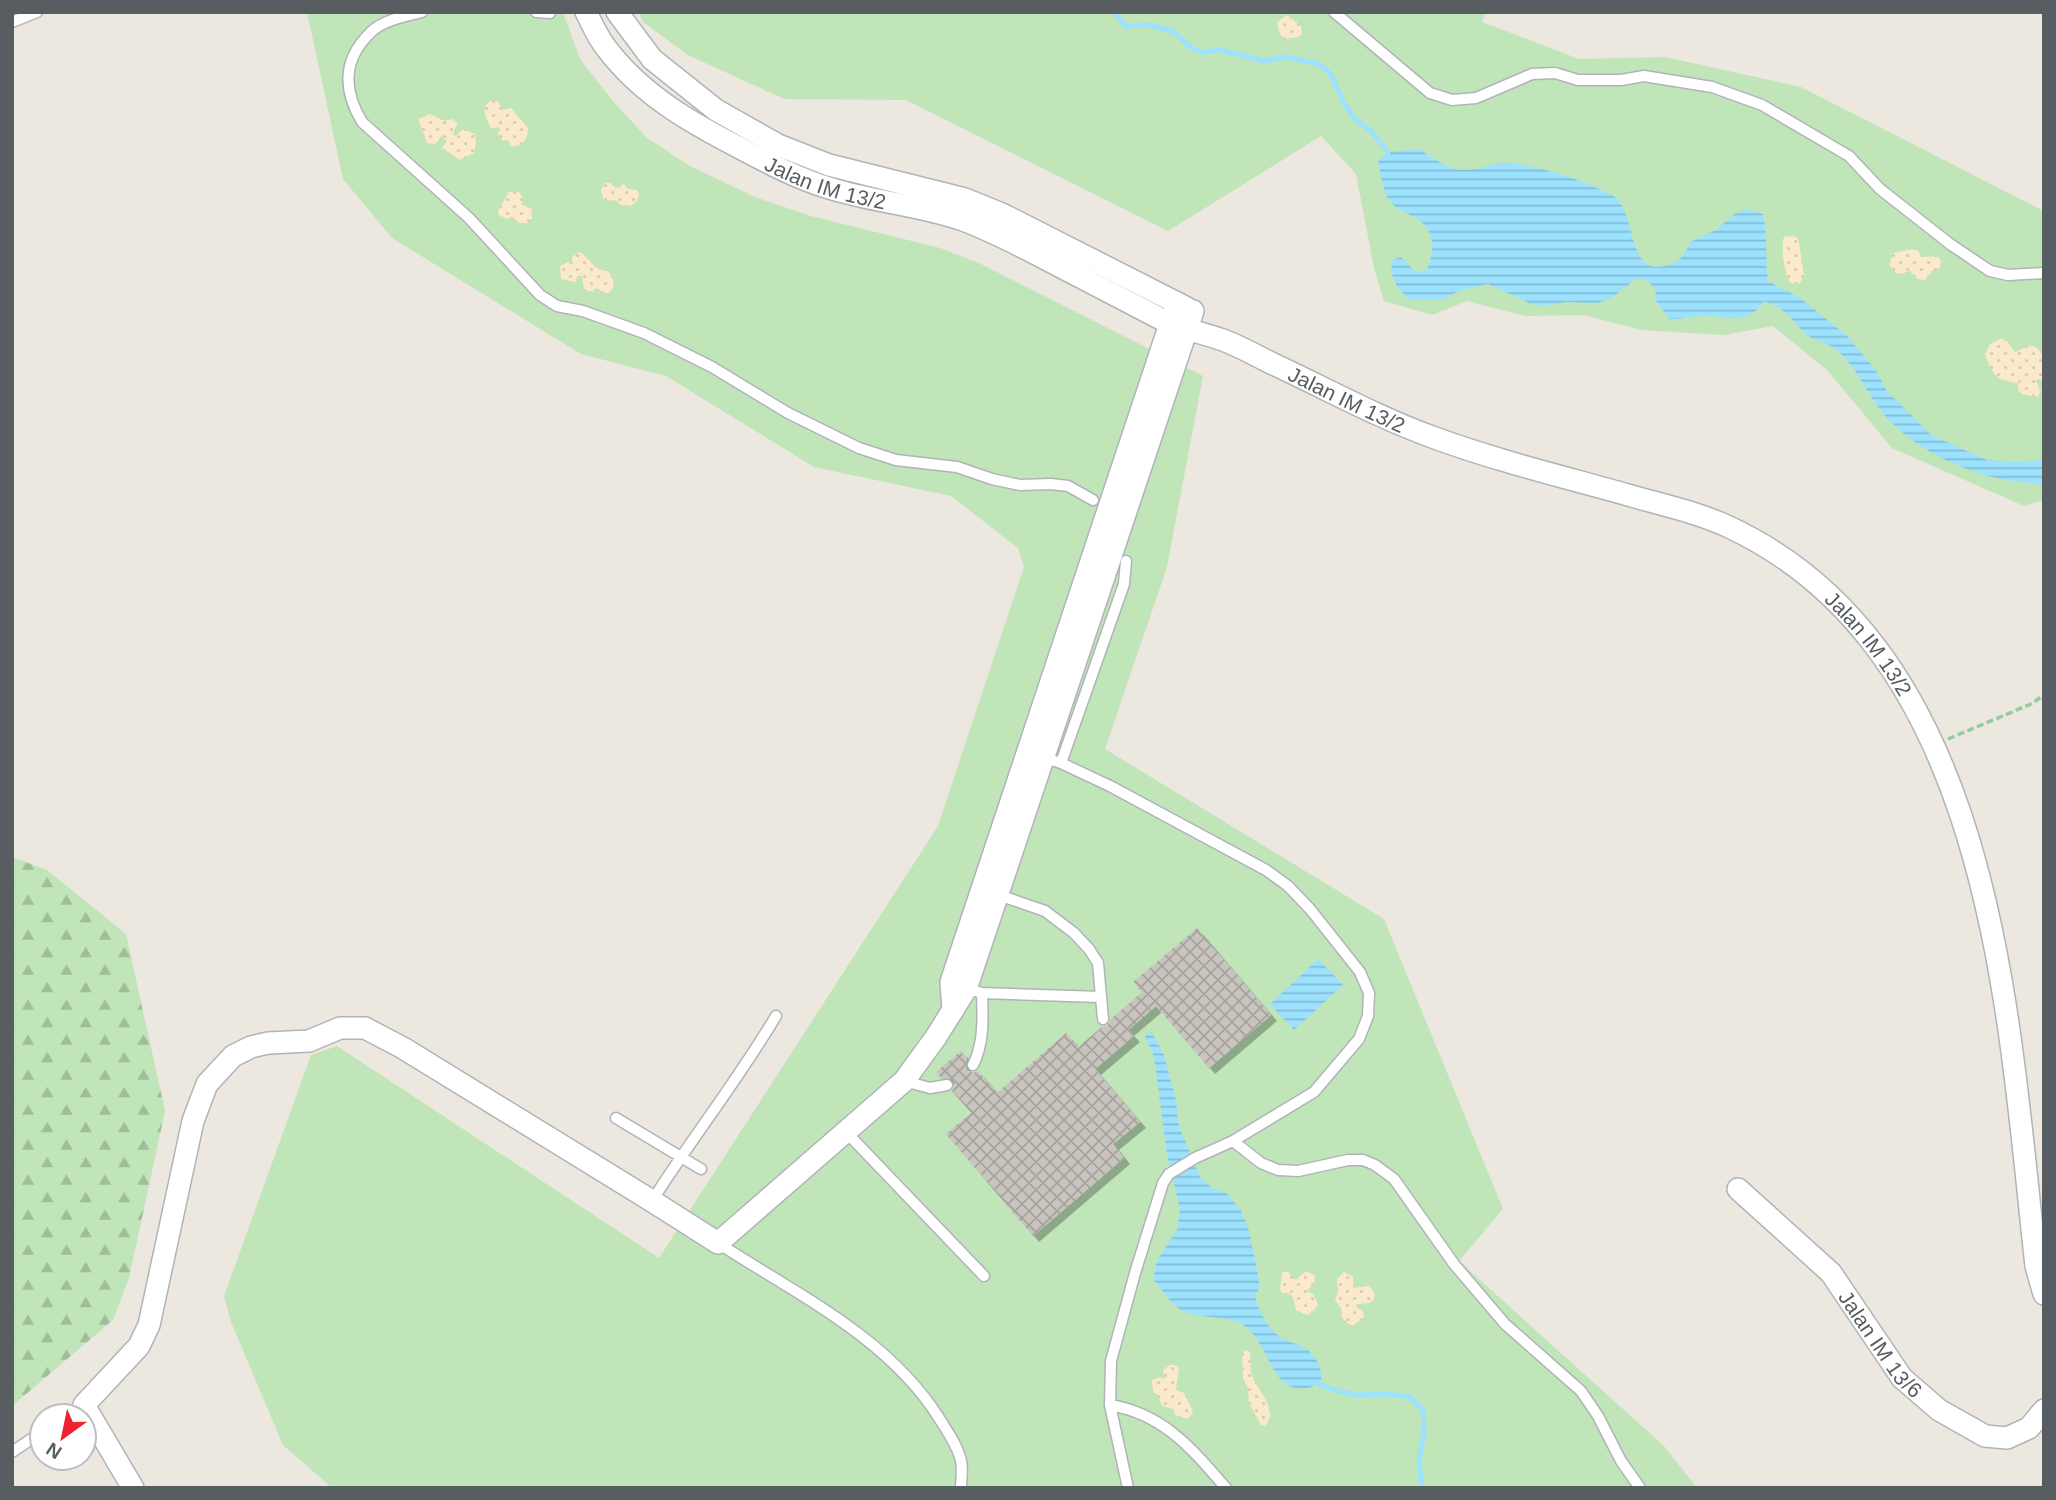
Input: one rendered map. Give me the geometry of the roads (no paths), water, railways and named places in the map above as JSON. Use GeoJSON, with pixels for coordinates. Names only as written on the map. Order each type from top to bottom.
{"type":"FeatureCollection","features":[{"type":"Feature","properties":{"kind":"street","name":"Jalan IM 13/2"},"geometry":{"type":"LineString","coordinates":[[586,12],[604,46],[632,77],[666,106],[710,133],[773,165],[828,188],[960,219],[1181,317]]}},
{"type":"Feature","properties":{"kind":"street","name":"Jalan IM 13/2"},"geometry":{"type":"LineString","coordinates":[[617,12],[652,59],[716,110],[778,145],[829,165],[965,199],[1002,214],[1222,340],[1431,437],[1501,460],[1689,512],[1726,526],[1769,548],[1812,578],[1853,618],[1882,654],[1933,745],[1951,786],[1991,919],[2014,1052],[2036,1266],[2044,1294]]}},
{"type":"Feature","properties":{"kind":"street"},"geometry":{"type":"LineString","coordinates":[[84,1402],[139,1346],[149,1325],[194,1121],[207,1084],[233,1056],[251,1046],[310,1041],[341,1028],[365,1028],[652,1200],[718,1243],[904,1081],[967,988],[990,892],[1181,317]]}},
{"type":"Feature","properties":{"kind":"street"},"geometry":{"type":"LineString","coordinates":[[1023,794],[1053,760],[1069,659]]}},
{"type":"Feature","properties":{"kind":"street","name":"Jalan IM 13/6"},"geometry":{"type":"LineString","coordinates":[[1738,1189],[1832,1273],[1902,1378],[1939,1410],[1985,1436],[2007,1438],[2029,1428],[2044,1410]]}},
{"type":"Feature","properties":{"kind":"street"},"geometry":{"type":"LineString","coordinates":[[98,1440],[133,1488]]}},
{"type":"Feature","properties":{"kind":"lane"},"geometry":{"type":"LineString","coordinates":[[12,22],[37,12]]}},
{"type":"Feature","properties":{"kind":"lane"},"geometry":{"type":"LineString","coordinates":[[422,12],[386,23],[371,31],[348,66],[347,85],[352,106],[362,122],[469,218],[540,295],[557,306],[583,311],[644,333],[712,367],[788,413],[859,448],[896,460],[957,467],[1020,485],[1069,486],[1093,500]]}},
{"type":"Feature","properties":{"kind":"lane"},"geometry":{"type":"LineString","coordinates":[[536,12],[550,13]]}},
{"type":"Feature","properties":{"kind":"lane"},"geometry":{"type":"LineString","coordinates":[[1334,12],[1430,93],[1452,100],[1476,98],[1532,74],[1555,73],[1578,80],[1621,80],[1644,76],[1712,88],[1762,105],[1849,156],[1880,189],[1950,244],[1990,271],[2008,275],[2044,273]]}},
{"type":"Feature","properties":{"kind":"lane"},"geometry":{"type":"LineString","coordinates":[[1126,561],[1124,584],[1053,760],[1110,786],[1254,864],[1288,886],[1310,909],[1360,972],[1369,993],[1368,1016],[1359,1039],[1314,1092],[1233,1141],[1195,1158],[1169,1174],[1163,1183],[1111,1360],[1110,1405],[1128,1488]]}},
{"type":"Feature","properties":{"kind":"lane"},"geometry":{"type":"LineString","coordinates":[[990,892],[1045,912],[1074,933],[1098,963],[1103,1018]]}},
{"type":"Feature","properties":{"kind":"lane"},"geometry":{"type":"LineString","coordinates":[[967,988],[1101,997]]}},
{"type":"Feature","properties":{"kind":"lane"},"geometry":{"type":"LineString","coordinates":[[967,988],[983,1016],[979,1053],[973,1065]]}},
{"type":"Feature","properties":{"kind":"lane"},"geometry":{"type":"LineString","coordinates":[[652,1200],[680,1156],[746,1066],[776,1016]]}},
{"type":"Feature","properties":{"kind":"lane"},"geometry":{"type":"LineString","coordinates":[[904,1081],[930,1088],[947,1084]]}},
{"type":"Feature","properties":{"kind":"lane"},"geometry":{"type":"LineString","coordinates":[[616,1118],[701,1169]]}},
{"type":"Feature","properties":{"kind":"lane"},"geometry":{"type":"LineString","coordinates":[[847,1133],[984,1276]]}},
{"type":"Feature","properties":{"kind":"lane"},"geometry":{"type":"LineString","coordinates":[[1233,1141],[1261,1163],[1278,1170],[1298,1171],[1348,1160],[1363,1160],[1394,1179],[1454,1264],[1505,1324],[1581,1391],[1598,1416],[1620,1461],[1640,1488]]}},
{"type":"Feature","properties":{"kind":"lane"},"geometry":{"type":"LineString","coordinates":[[718,1243],[856,1331],[894,1363],[932,1406],[952,1440],[961,1461],[961,1488]]}},
{"type":"Feature","properties":{"kind":"lane"},"geometry":{"type":"LineString","coordinates":[[1110,1405],[1132,1409],[1157,1421],[1187,1443],[1226,1488]]}},
{"type":"Feature","properties":{"kind":"lane"},"geometry":{"type":"LineString","coordinates":[[12,1452],[28,1442]]}},
{"type":"Feature","properties":{"kind":"water"},"geometry":{"type":"Polygon","coordinates":[[[1419,149],[1457,169],[1469,170],[1511,163],[1564,175],[1589,184],[1613,196],[1621,204],[1639,254],[1646,263],[1656,267],[1681,258],[1690,242],[1716,230],[1733,215],[1746,209],[1763,214],[1768,281],[1800,298],[1846,335],[1875,369],[1887,391],[1931,435],[1987,460],[2044,460],[2044,483],[2000,479],[1978,473],[1914,442],[1882,412],[1851,365],[1838,351],[1809,336],[1783,311],[1764,301],[1750,315],[1743,317],[1669,319],[1655,299],[1656,289],[1645,279],[1637,278],[1610,299],[1597,303],[1566,302],[1542,306],[1529,303],[1488,284],[1459,291],[1442,300],[1410,300],[1395,283],[1392,260],[1401,257],[1417,273],[1427,269],[1432,254],[1432,240],[1421,222],[1390,202],[1384,190],[1378,161],[1388,152],[1419,149]]]}},
{"type":"Feature","properties":{"kind":"water"},"geometry":{"type":"Polygon","coordinates":[[[1318,959],[1343,985],[1294,1030],[1270,1004],[1318,959]]]}},
{"type":"Feature","properties":{"kind":"water"},"geometry":{"type":"Polygon","coordinates":[[[1151,1031],[1164,1055],[1176,1100],[1179,1126],[1200,1177],[1212,1188],[1226,1193],[1240,1209],[1248,1227],[1259,1279],[1259,1289],[1255,1295],[1262,1314],[1279,1336],[1303,1347],[1314,1356],[1321,1371],[1319,1384],[1303,1388],[1291,1387],[1274,1371],[1262,1347],[1245,1326],[1230,1320],[1184,1312],[1153,1279],[1157,1261],[1177,1230],[1180,1209],[1167,1154],[1154,1057],[1145,1036],[1151,1031]]]}},
{"type":"Feature","properties":{"kind":"waterway"},"geometry":{"type":"LineString","coordinates":[[1115,12],[1125,26],[1150,25],[1174,32],[1191,48],[1201,52],[1220,50],[1265,61],[1286,57],[1319,64],[1330,73],[1345,105],[1356,120],[1371,131],[1388,152]]}},
{"type":"Feature","properties":{"kind":"waterway"},"geometry":{"type":"LineString","coordinates":[[1319,1384],[1358,1395],[1388,1394],[1410,1397],[1423,1410],[1424,1431],[1419,1461],[1422,1488]]}}]}
